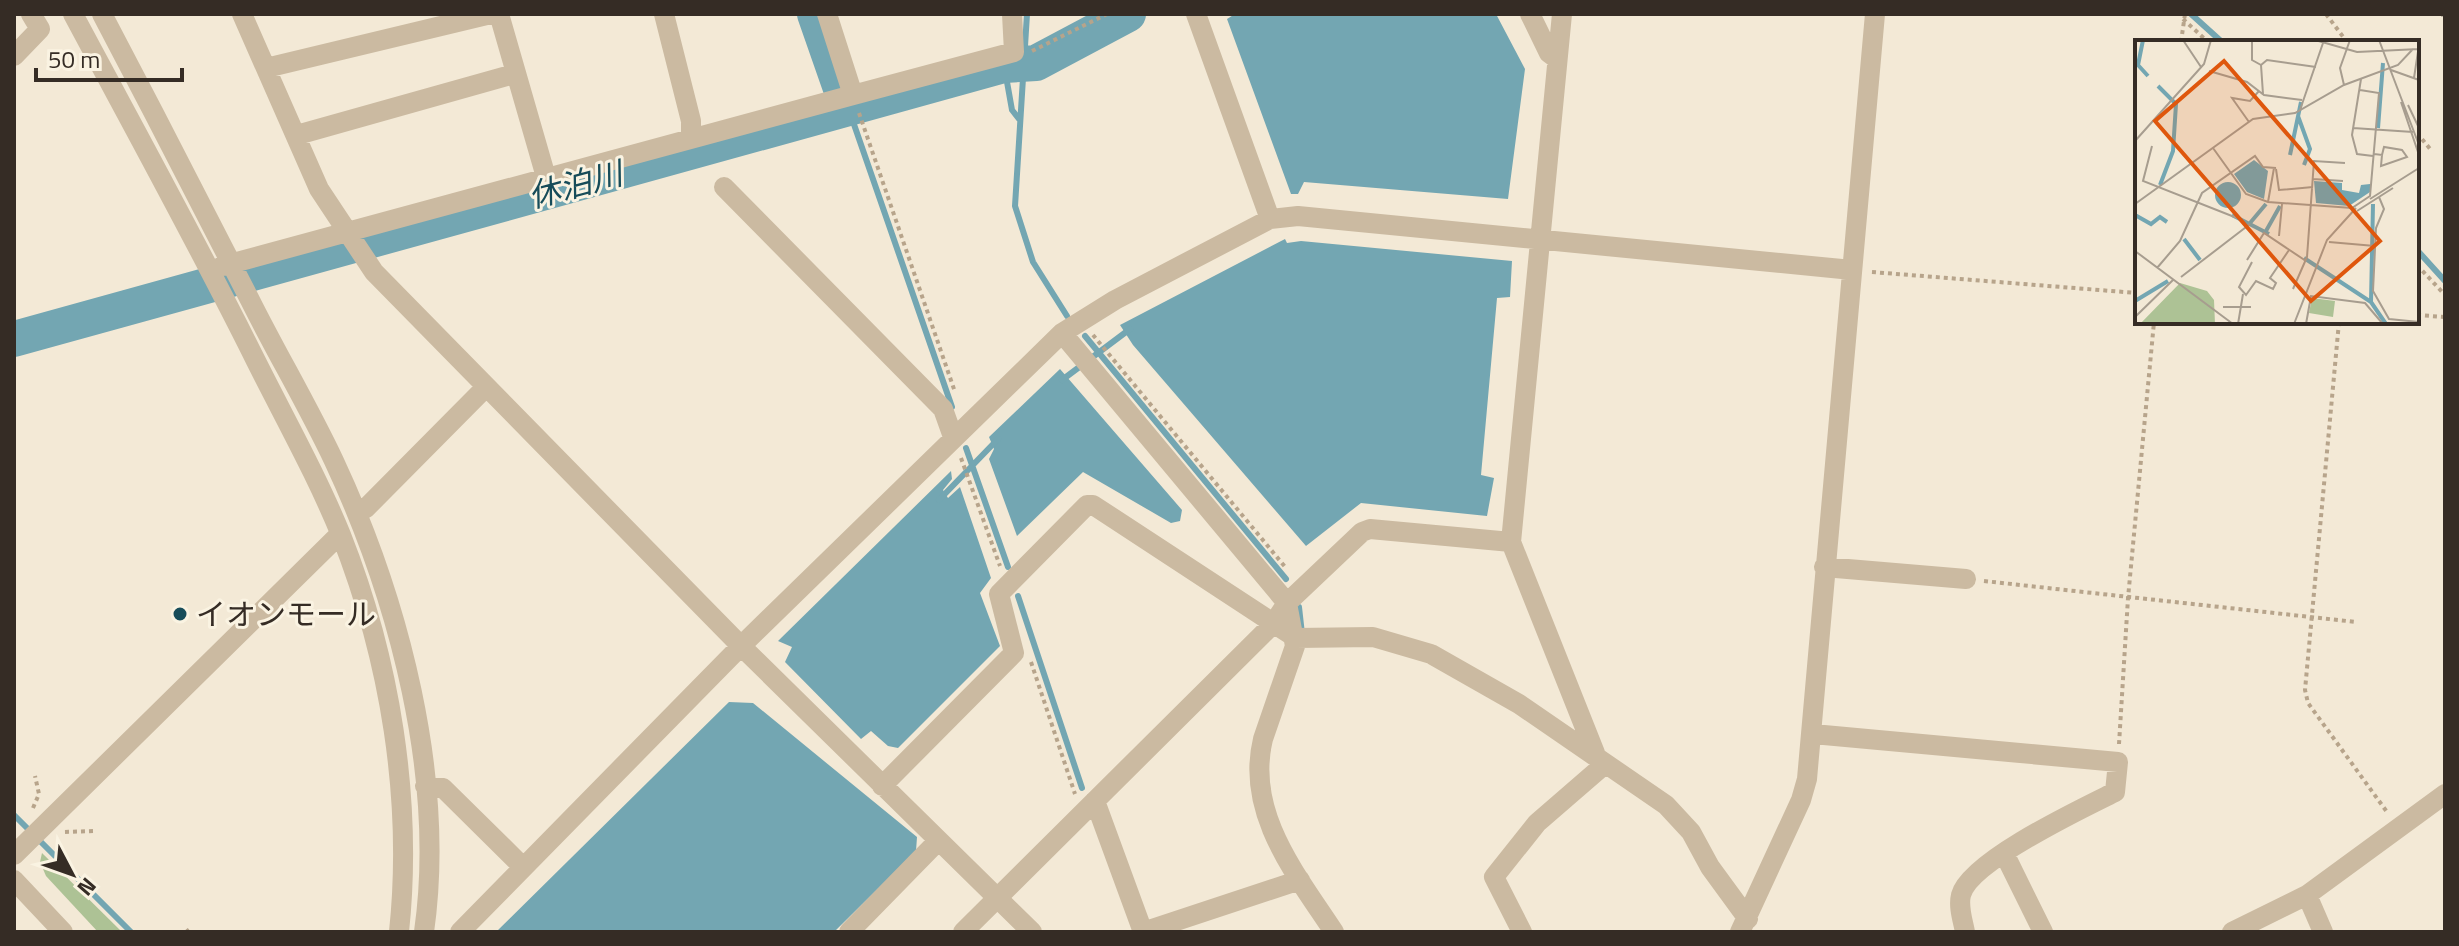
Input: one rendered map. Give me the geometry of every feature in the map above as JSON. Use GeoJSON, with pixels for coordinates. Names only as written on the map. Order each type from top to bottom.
{"type":"FeatureCollection","features":[{"type":"Feature","properties":{"kind":"street"},"geometry":{"type":"LineString","coordinates":[[14,56],[40,29],[31,14]]}},
{"type":"Feature","properties":{"kind":"street"},"geometry":{"type":"LineString","coordinates":[[73,14],[228,305],[340,534],[372,627],[392,717],[403,846],[399,932]]}},
{"type":"Feature","properties":{"kind":"street"},"geometry":{"type":"LineString","coordinates":[[102,14],[333,459],[357,513],[398,638],[410,687],[425,786],[428,852],[424,932]]}},
{"type":"Feature","properties":{"kind":"street"},"geometry":{"type":"LineString","coordinates":[[242,14],[319,189],[363,258],[741,646],[1032,932]]}},
{"type":"Feature","properties":{"kind":"street"},"geometry":{"type":"LineString","coordinates":[[266,68],[491,14]]}},
{"type":"Feature","properties":{"kind":"street"},"geometry":{"type":"LineString","coordinates":[[499,14],[546,177]]}},
{"type":"Feature","properties":{"kind":"street"},"geometry":{"type":"LineString","coordinates":[[664,14],[691,121],[691,138]]}},
{"type":"Feature","properties":{"kind":"street"},"geometry":{"type":"LineString","coordinates":[[827,14],[854,99]]}},
{"type":"Feature","properties":{"kind":"street"},"geometry":{"type":"LineString","coordinates":[[210,271],[347,236],[691,138],[854,99],[1014,52],[1012,14]]}},
{"type":"Feature","properties":{"kind":"street"},"geometry":{"type":"LineString","coordinates":[[1196,14],[1270,219]]}},
{"type":"Feature","properties":{"kind":"street"},"geometry":{"type":"LineString","coordinates":[[1530,14],[1549,53],[1557,59]]}},
{"type":"Feature","properties":{"kind":"street"},"geometry":{"type":"LineString","coordinates":[[1562,14],[1511,542],[1600,759]]}},
{"type":"Feature","properties":{"kind":"street"},"geometry":{"type":"LineString","coordinates":[[1744,926],[1801,800],[1813,734],[1824,567],[1838,450],[1875,14]]}},
{"type":"Feature","properties":{"kind":"street"},"geometry":{"type":"LineString","coordinates":[[297,135],[514,74]]}},
{"type":"Feature","properties":{"kind":"street"},"geometry":{"type":"LineString","coordinates":[[724,187],[943,409],[959,430]]}},
{"type":"Feature","properties":{"kind":"street"},"geometry":{"type":"LineString","coordinates":[[460,932],[741,646],[959,430],[1062,333],[1084,318],[1270,219],[1298,216],[1539,242],[1684,252],[1852,270]]}},
{"type":"Feature","properties":{"kind":"street"},"geometry":{"type":"LineString","coordinates":[[1062,333],[1287,603],[1296,638],[1294,654],[1263,739],[1259,771],[1269,825],[1334,932]]}},
{"type":"Feature","properties":{"kind":"street"},"geometry":{"type":"LineString","coordinates":[[357,513],[366,508],[486,387]]}},
{"type":"Feature","properties":{"kind":"street"},"geometry":{"type":"LineString","coordinates":[[882,786],[1014,653],[998,600],[1006,587],[1087,505],[1093,505],[1296,638],[1373,637],[1431,654],[1519,704],[1631,779],[1674,814],[1691,832],[1744,926]]}},
{"type":"Feature","properties":{"kind":"street"},"geometry":{"type":"LineString","coordinates":[[963,932],[1273,624],[1287,603],[1362,532],[1370,529],[1511,542]]}},
{"type":"Feature","properties":{"kind":"street"},"geometry":{"type":"LineString","coordinates":[[32,835],[340,534]]}},
{"type":"Feature","properties":{"kind":"street"},"geometry":{"type":"LineString","coordinates":[[1824,567],[1966,579]]}},
{"type":"Feature","properties":{"kind":"street"},"geometry":{"type":"LineString","coordinates":[[1813,734],[2118,762],[2115,792],[2004,853],[1967,881],[1960,896],[1965,932]]}},
{"type":"Feature","properties":{"kind":"street"},"geometry":{"type":"LineString","coordinates":[[1522,932],[1494,877],[1537,823],[1600,759]]}},
{"type":"Feature","properties":{"kind":"street"},"geometry":{"type":"LineString","coordinates":[[425,786],[443,788],[522,866]]}},
{"type":"Feature","properties":{"kind":"street"},"geometry":{"type":"LineString","coordinates":[[2232,932],[2307,895],[2445,794]]}},
{"type":"Feature","properties":{"kind":"street"},"geometry":{"type":"LineString","coordinates":[[1089,807],[1143,932],[1300,880]]}},
{"type":"Feature","properties":{"kind":"street"},"geometry":{"type":"LineString","coordinates":[[849,932],[938,841]]}},
{"type":"Feature","properties":{"kind":"street"},"geometry":{"type":"LineString","coordinates":[[2004,853],[2043,932]]}},
{"type":"Feature","properties":{"kind":"street"},"geometry":{"type":"LineString","coordinates":[[14,880],[63,932]]}},
{"type":"Feature","properties":{"kind":"street"},"geometry":{"type":"LineString","coordinates":[[2307,895],[2323,932]]}},
{"type":"Feature","properties":{"kind":"path"},"geometry":{"type":"LineString","coordinates":[[1014,52],[1040,50],[1107,14]]}},
{"type":"Feature","properties":{"kind":"path"},"geometry":{"type":"LineString","coordinates":[[2326,14],[2346,40]]}},
{"type":"Feature","properties":{"kind":"path"},"geometry":{"type":"LineString","coordinates":[[2181,40],[2184,16]]}},
{"type":"Feature","properties":{"kind":"path"},"geometry":{"type":"LineString","coordinates":[[2184,16],[2206,40]]}},
{"type":"Feature","properties":{"kind":"path"},"geometry":{"type":"LineString","coordinates":[[854,99],[1006,587]]}},
{"type":"Feature","properties":{"kind":"path"},"geometry":{"type":"LineString","coordinates":[[2419,135],[2431,150]]}},
{"type":"Feature","properties":{"kind":"path"},"geometry":{"type":"LineString","coordinates":[[2419,267],[2445,295]]}},
{"type":"Feature","properties":{"kind":"path"},"geometry":{"type":"LineString","coordinates":[[1852,270],[2135,293]]}},
{"type":"Feature","properties":{"kind":"path"},"geometry":{"type":"LineString","coordinates":[[2419,315],[2445,317]]}},
{"type":"Feature","properties":{"kind":"path"},"geometry":{"type":"LineString","coordinates":[[1084,318],[1092,333],[1303,589]]}},
{"type":"Feature","properties":{"kind":"path"},"geometry":{"type":"LineString","coordinates":[[2118,762],[2128,598],[2154,324]]}},
{"type":"Feature","properties":{"kind":"path"},"geometry":{"type":"LineString","coordinates":[[2339,324],[2305,690],[2308,703],[2399,828]]}},
{"type":"Feature","properties":{"kind":"path"},"geometry":{"type":"LineString","coordinates":[[1966,579],[2356,622]]}},
{"type":"Feature","properties":{"kind":"path"},"geometry":{"type":"LineString","coordinates":[[1027,647],[1089,807]]}},
{"type":"Feature","properties":{"kind":"path"},"geometry":{"type":"LineString","coordinates":[[35,776],[39,794],[32,835],[94,831]]}},
{"type":"Feature","properties":{"kind":"path"},"geometry":{"type":"LineString","coordinates":[[186,932],[192,927]]}},
{"type":"Feature","properties":{"kind":"green space"},"geometry":{"type":"Polygon","coordinates":[[[42,853],[122,932],[98,932],[46,876],[40,862],[42,853]]]}},
{"type":"Feature","properties":{"kind":"water"},"geometry":{"type":"Polygon","coordinates":[[[1235,14],[1496,14],[1525,69],[1508,199],[1304,182],[1298,194],[1291,194],[1227,19],[1235,14]]]}},
{"type":"Feature","properties":{"kind":"water"},"geometry":{"type":"Polygon","coordinates":[[[1285,239],[1287,243],[1301,241],[1512,261],[1510,297],[1497,298],[1481,475],[1494,478],[1487,516],[1361,503],[1306,546],[1133,345],[1120,325],[1285,239]]]}},
{"type":"Feature","properties":{"kind":"water"},"geometry":{"type":"Polygon","coordinates":[[[1060,369],[1182,510],[1180,521],[1171,523],[1083,472],[1017,536],[989,459],[994,449],[989,437],[1060,369]]]}},
{"type":"Feature","properties":{"kind":"water"},"geometry":{"type":"Polygon","coordinates":[[[951,471],[952,479],[943,490],[948,498],[960,487],[991,578],[980,593],[1000,646],[898,748],[888,746],[871,731],[861,739],[785,662],[792,647],[778,641],[951,471]]]}},
{"type":"Feature","properties":{"kind":"water"},"geometry":{"type":"Polygon","coordinates":[[[729,702],[753,703],[917,837],[916,851],[834,932],[496,932],[729,702]]]}},
{"type":"Feature","properties":{"kind":"waterway"},"geometry":{"type":"LineString","coordinates":[[815,14],[844,97]]}},
{"type":"Feature","properties":{"kind":"waterway"},"geometry":{"type":"LineString","coordinates":[[1027,14],[1015,206],[1033,262],[1067,316]]}},
{"type":"Feature","properties":{"kind":"waterway","name":"休泊川"},"geometry":{"type":"LineString","coordinates":[[14,339],[1004,65],[1036,63],[1128,14]]}},
{"type":"Feature","properties":{"kind":"waterway"},"geometry":{"type":"LineString","coordinates":[[2191,14],[2220,40]]}},
{"type":"Feature","properties":{"kind":"waterway"},"geometry":{"type":"LineString","coordinates":[[1004,65],[1012,110],[1019,119]]}},
{"type":"Feature","properties":{"kind":"waterway"},"geometry":{"type":"LineString","coordinates":[[849,110],[952,407]]}},
{"type":"Feature","properties":{"kind":"waterway"},"geometry":{"type":"LineString","coordinates":[[2419,252],[2445,281]]}},
{"type":"Feature","properties":{"kind":"waterway"},"geometry":{"type":"LineString","coordinates":[[1062,380],[1130,329]]}},
{"type":"Feature","properties":{"kind":"waterway"},"geometry":{"type":"LineString","coordinates":[[1085,336],[1286,579]]}},
{"type":"Feature","properties":{"kind":"waterway"},"geometry":{"type":"LineString","coordinates":[[939,500],[998,439]]}},
{"type":"Feature","properties":{"kind":"waterway"},"geometry":{"type":"LineString","coordinates":[[966,448],[1008,567]]}},
{"type":"Feature","properties":{"kind":"waterway"},"geometry":{"type":"LineString","coordinates":[[1018,596],[1082,788]]}},
{"type":"Feature","properties":{"kind":"waterway"},"geometry":{"type":"LineString","coordinates":[[1299,607],[1302,634]]}},
{"type":"Feature","properties":{"kind":"waterway"},"geometry":{"type":"LineString","coordinates":[[14,815],[131,932]]}},
{"type":"Feature","properties":{"kind":"railway"},"geometry":{"type":"LineString","coordinates":[[2444,14],[2445,19]]}},
{"type":"Feature","properties":{"kind":"place","name":"イオンモール"},"geometry":{"type":"Point","coordinates":[180,614]}}]}
